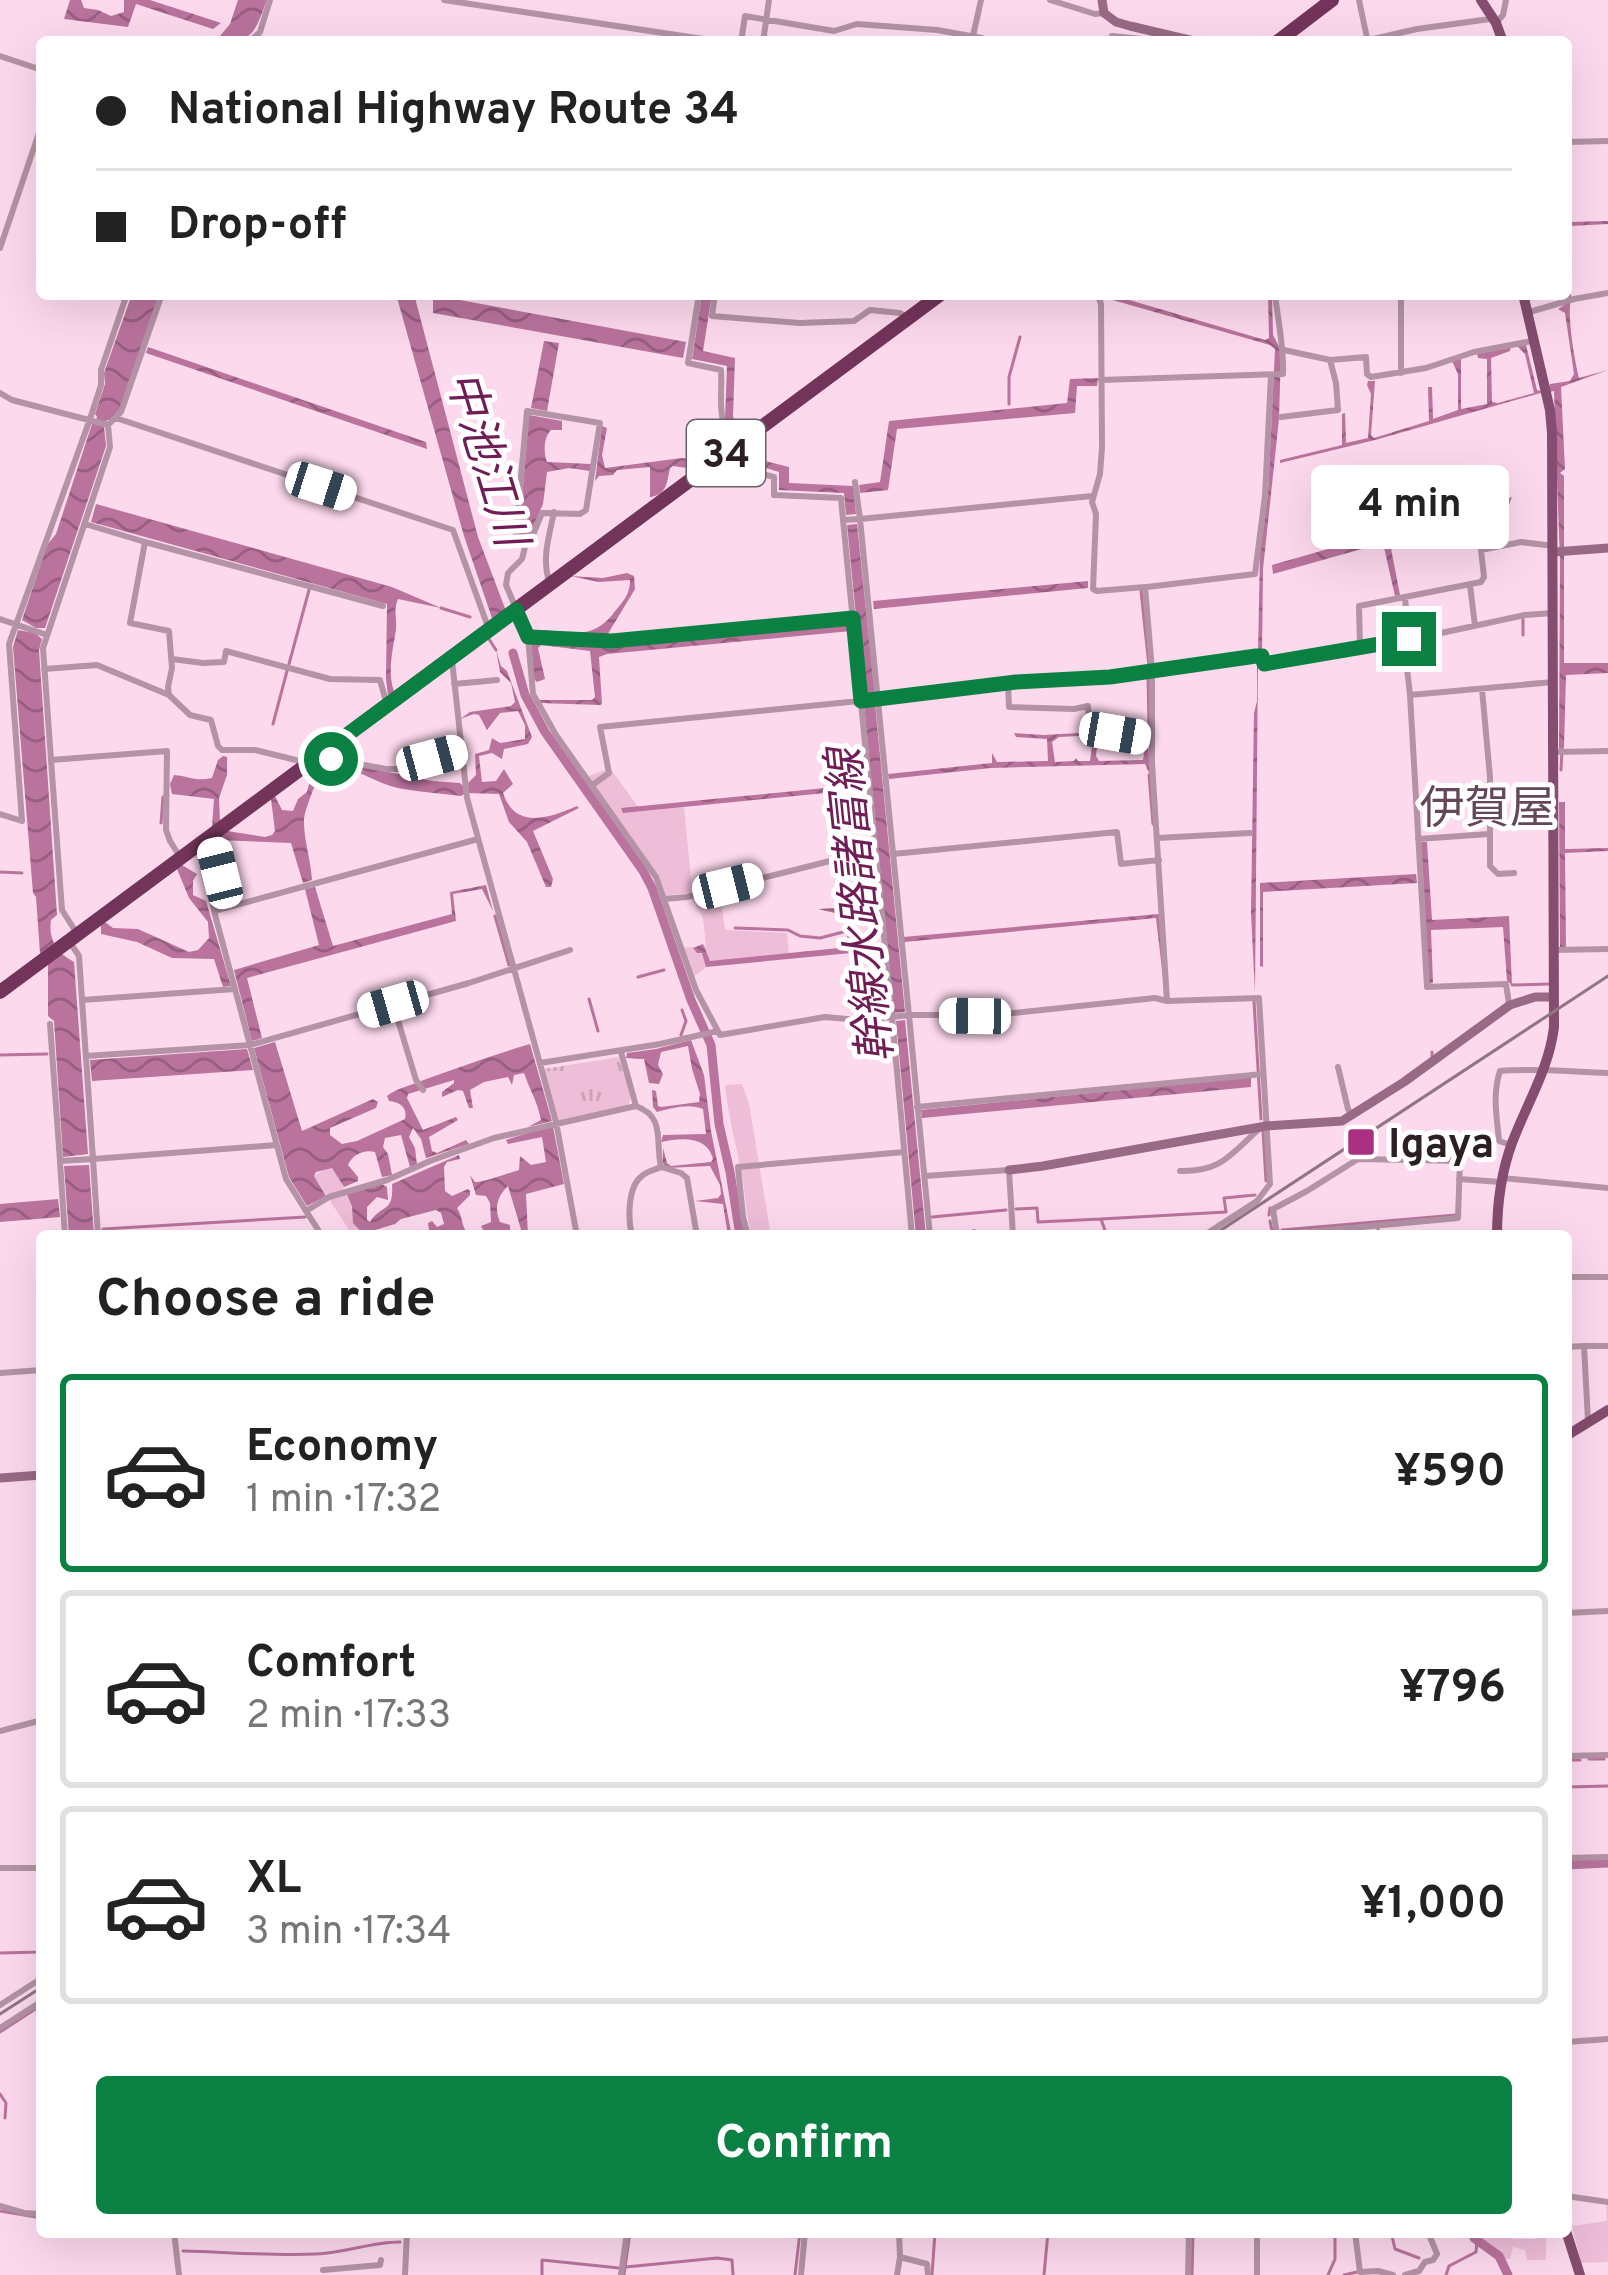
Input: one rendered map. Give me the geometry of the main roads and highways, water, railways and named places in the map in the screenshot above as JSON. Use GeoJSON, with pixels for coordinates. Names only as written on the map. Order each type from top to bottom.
{"type":"FeatureCollection","features":[{"type":"Feature","properties":{"kind":"highway"},"geometry":{"type":"LineString","coordinates":[[1275,36],[1321,0]]}},
{"type":"Feature","properties":{"kind":"highway"},"geometry":{"type":"LineString","coordinates":[[1285,36],[1332,0]]}},
{"type":"Feature","properties":{"kind":"highway","name":"34"},"geometry":{"type":"LineString","coordinates":[[0,992],[933,300]]}},
{"type":"Feature","properties":{"kind":"main road"},"geometry":{"type":"LineString","coordinates":[[1481,0],[1501,36]]}},
{"type":"Feature","properties":{"kind":"main road"},"geometry":{"type":"LineString","coordinates":[[1498,1230],[1511,1145],[1544,1070],[1552,1039],[1554,997],[1559,752],[1553,613],[1558,550],[1550,410],[1524,300]]}},
{"type":"Feature","properties":{"kind":"main road"},"geometry":{"type":"LineString","coordinates":[[1572,1432],[1608,1410]]}},
{"type":"Feature","properties":{"kind":"main road"},"geometry":{"type":"LineString","coordinates":[[1568,2238],[1580,2275]]}},
{"type":"Feature","properties":{"kind":"water"},"geometry":{"type":"Polygon","coordinates":[[[70,0],[81,0],[84,8],[111,16],[124,12],[124,0],[150,0],[221,23],[213,29],[136,4],[128,27],[64,19],[70,0]]]}},
{"type":"Feature","properties":{"kind":"water"},"geometry":{"type":"Polygon","coordinates":[[[238,0],[267,0],[248,36],[220,36],[238,0]]]}},
{"type":"Feature","properties":{"kind":"water"},"geometry":{"type":"Polygon","coordinates":[[[1608,221],[1572,226],[1572,222],[1608,221]]]}},
{"type":"Feature","properties":{"kind":"water"},"geometry":{"type":"Polygon","coordinates":[[[130,300],[157,300],[120,409],[104,427],[106,446],[45,628],[36,628],[22,620],[95,424],[104,373],[130,300]]]}},
{"type":"Feature","properties":{"kind":"water"},"geometry":{"type":"Polygon","coordinates":[[[398,300],[416,300],[478,537],[506,611],[496,620],[464,536],[398,300]]]}},
{"type":"Feature","properties":{"kind":"water"},"geometry":{"type":"Polygon","coordinates":[[[433,300],[460,300],[686,342],[683,358],[433,313],[433,300]]]}},
{"type":"Feature","properties":{"kind":"water"},"geometry":{"type":"Polygon","coordinates":[[[701,300],[711,300],[703,351],[735,358],[733,417],[744,432],[740,437],[725,419],[727,366],[692,359],[701,300]]]}},
{"type":"Feature","properties":{"kind":"water"},"geometry":{"type":"Polygon","coordinates":[[[1112,300],[1129,300],[1265,340],[1269,338],[1268,300],[1272,300],[1273,335],[1281,350],[1258,658],[1255,993],[1251,912],[1254,659],[1268,493],[1275,349],[1112,300]]]}},
{"type":"Feature","properties":{"kind":"water"},"geometry":{"type":"Polygon","coordinates":[[[1571,300],[1579,378],[1608,370],[1561,387],[1564,663],[1608,663],[1608,673],[1566,675],[1564,748],[1559,749],[1560,562],[1554,391],[1549,392],[1550,384],[1570,381],[1574,374],[1565,313],[1558,309],[1571,300]]]}},
{"type":"Feature","properties":{"kind":"water"},"geometry":{"type":"Polygon","coordinates":[[[544,341],[559,343],[547,411],[531,408],[544,341]]]}},
{"type":"Feature","properties":{"kind":"water"},"geometry":{"type":"Polygon","coordinates":[[[1526,345],[1537,390],[1544,392],[1375,440],[1280,463],[1342,445],[1345,413],[1346,443],[1368,438],[1368,381],[1375,381],[1374,438],[1429,421],[1428,387],[1432,387],[1433,419],[1458,410],[1458,374],[1452,361],[1461,358],[1461,409],[1487,404],[1487,359],[1478,358],[1477,353],[1511,346],[1510,351],[1491,358],[1492,402],[1534,393],[1525,354],[1517,346],[1526,345]]]}},
{"type":"Feature","properties":{"kind":"water"},"geometry":{"type":"Polygon","coordinates":[[[148,347],[426,442],[427,449],[146,353],[148,347]]]}},
{"type":"Feature","properties":{"kind":"water"},"geometry":{"type":"Polygon","coordinates":[[[1098,378],[1097,386],[1077,386],[1075,413],[897,429],[888,490],[860,493],[859,485],[880,482],[889,421],[1067,403],[1070,379],[1098,378]]]}},
{"type":"Feature","properties":{"kind":"water"},"geometry":{"type":"Polygon","coordinates":[[[529,415],[562,421],[562,430],[551,430],[547,437],[547,462],[591,464],[590,471],[547,472],[543,504],[527,541],[519,535],[529,415]]]}},
{"type":"Feature","properties":{"kind":"water"},"geometry":{"type":"Polygon","coordinates":[[[602,426],[607,428],[602,455],[605,468],[682,458],[689,459],[694,469],[673,466],[663,491],[650,497],[650,467],[617,470],[595,481],[602,426]]]}},
{"type":"Feature","properties":{"kind":"water"},"geometry":{"type":"Polygon","coordinates":[[[748,442],[753,458],[789,467],[789,483],[853,486],[856,514],[846,515],[844,493],[779,490],[779,472],[746,462],[748,442]]]}},
{"type":"Feature","properties":{"kind":"water"},"geometry":{"type":"Polygon","coordinates":[[[1512,497],[1507,510],[1423,534],[1421,524],[1512,497]]]}},
{"type":"Feature","properties":{"kind":"water"},"geometry":{"type":"Polygon","coordinates":[[[96,504],[392,587],[441,608],[398,599],[391,668],[394,692],[388,695],[387,604],[91,522],[96,504]]]}},
{"type":"Feature","properties":{"kind":"water"},"geometry":{"type":"Polygon","coordinates":[[[857,524],[875,696],[864,697],[847,525],[857,524]]]}},
{"type":"Feature","properties":{"kind":"water"},"geometry":{"type":"Polygon","coordinates":[[[1412,525],[1416,535],[1390,543],[1400,595],[1395,596],[1383,543],[1273,574],[1272,565],[1412,525]]]}},
{"type":"Feature","properties":{"kind":"water"},"geometry":{"type":"Polygon","coordinates":[[[570,576],[603,578],[634,576],[635,589],[606,637],[535,634],[531,630],[575,633],[603,624],[622,602],[630,580],[599,582],[570,576]]]}},
{"type":"Feature","properties":{"kind":"water"},"geometry":{"type":"Polygon","coordinates":[[[1088,581],[1088,588],[874,609],[873,601],[1088,581]]]}},
{"type":"Feature","properties":{"kind":"water"},"geometry":{"type":"Polygon","coordinates":[[[850,621],[851,631],[607,654],[599,657],[602,704],[538,700],[592,700],[590,651],[541,645],[545,679],[537,682],[531,642],[606,646],[850,621]]]}},
{"type":"Feature","properties":{"kind":"water"},"geometry":{"type":"Polygon","coordinates":[[[18,630],[42,639],[57,915],[51,920],[51,934],[58,950],[74,962],[88,1154],[63,1157],[54,1021],[48,1016],[48,963],[40,953],[33,893],[13,647],[18,630]]]}},
{"type":"Feature","properties":{"kind":"water"},"geometry":{"type":"Polygon","coordinates":[[[496,650],[507,671],[532,737],[528,744],[504,749],[502,759],[492,753],[479,756],[482,782],[496,781],[504,769],[513,784],[503,793],[509,805],[525,817],[579,808],[533,831],[553,879],[551,887],[546,887],[527,842],[509,822],[499,794],[461,796],[402,789],[341,767],[322,766],[304,817],[312,880],[303,883],[291,843],[216,840],[227,831],[272,835],[271,799],[275,796],[282,810],[293,811],[307,792],[314,765],[325,759],[464,787],[476,775],[475,754],[489,750],[492,738],[500,743],[525,739],[518,711],[500,713],[487,730],[479,715],[460,719],[470,712],[515,702],[511,683],[500,672],[496,650]]]}},
{"type":"Feature","properties":{"kind":"water"},"geometry":{"type":"Polygon","coordinates":[[[875,704],[905,1012],[894,1013],[864,705],[875,704]]]}},
{"type":"Feature","properties":{"kind":"water"},"geometry":{"type":"Polygon","coordinates":[[[1014,733],[1079,733],[1052,742],[1055,762],[1090,761],[1093,739],[1098,737],[1099,761],[1143,760],[1148,741],[1150,775],[1145,764],[991,768],[889,779],[888,774],[992,763],[992,753],[997,762],[1048,761],[1047,739],[1014,733]]]}},
{"type":"Feature","properties":{"kind":"water"},"geometry":{"type":"Polygon","coordinates":[[[223,756],[227,757],[227,775],[219,798],[220,822],[212,827],[214,799],[172,794],[170,784],[174,775],[212,778],[223,756]]]}},
{"type":"Feature","properties":{"kind":"water"},"geometry":{"type":"Polygon","coordinates":[[[865,784],[866,789],[623,813],[621,808],[865,784]]]}},
{"type":"Feature","properties":{"kind":"water"},"geometry":{"type":"Polygon","coordinates":[[[1559,802],[1565,802],[1565,849],[1608,848],[1565,853],[1566,947],[1560,947],[1559,802]]]}},
{"type":"Feature","properties":{"kind":"water"},"geometry":{"type":"Polygon","coordinates":[[[1421,842],[1427,842],[1432,920],[1509,916],[1512,985],[1507,981],[1503,927],[1431,930],[1433,983],[1429,984],[1421,842]]]}},
{"type":"Feature","properties":{"kind":"water"},"geometry":{"type":"Polygon","coordinates":[[[182,865],[197,874],[193,895],[206,901],[231,986],[223,987],[214,959],[172,958],[137,942],[101,934],[105,922],[113,928],[138,929],[189,952],[198,950],[209,938],[208,922],[189,898],[177,869],[182,865]]]}},
{"type":"Feature","properties":{"kind":"water"},"geometry":{"type":"Polygon","coordinates":[[[1416,874],[1417,883],[1263,892],[1260,966],[1260,883],[1416,874]]]}},
{"type":"Feature","properties":{"kind":"water"},"geometry":{"type":"Polygon","coordinates":[[[838,881],[852,947],[881,944],[882,949],[853,953],[867,1016],[861,1017],[851,953],[706,967],[702,953],[693,948],[703,944],[710,961],[849,947],[839,914],[818,909],[836,908],[834,882],[838,881]]]}},
{"type":"Feature","properties":{"kind":"water"},"geometry":{"type":"Polygon","coordinates":[[[486,885],[493,911],[482,889],[453,894],[456,921],[247,978],[262,1038],[252,1041],[234,970],[319,945],[305,889],[315,887],[333,946],[452,914],[450,892],[486,885]]]}},
{"type":"Feature","properties":{"kind":"water"},"geometry":{"type":"Polygon","coordinates":[[[1159,914],[1165,995],[1156,918],[904,942],[903,937],[1159,914]]]}},
{"type":"Feature","properties":{"kind":"water"},"geometry":{"type":"Polygon","coordinates":[[[905,1020],[925,1230],[915,1230],[896,1021],[905,1020]]]}},
{"type":"Feature","properties":{"kind":"water"},"geometry":{"type":"Polygon","coordinates":[[[691,1040],[704,1075],[731,1230],[723,1204],[695,1201],[721,1194],[710,1166],[666,1168],[663,1163],[663,1148],[671,1166],[713,1159],[699,1142],[661,1142],[663,1135],[706,1134],[703,1109],[686,1106],[657,1112],[653,1107],[652,1090],[661,1107],[699,1102],[700,1094],[688,1046],[661,1052],[659,1084],[649,1083],[644,1059],[626,1058],[627,1053],[691,1040]]]}},
{"type":"Feature","properties":{"kind":"water"},"geometry":{"type":"Polygon","coordinates":[[[275,1042],[302,1131],[373,1099],[378,1102],[376,1108],[330,1128],[330,1135],[342,1144],[405,1119],[404,1108],[387,1096],[395,1091],[530,1044],[552,1121],[528,1127],[541,1120],[524,1073],[514,1075],[512,1085],[508,1077],[470,1090],[473,1108],[463,1091],[442,1097],[454,1080],[408,1094],[423,1130],[458,1120],[429,1137],[432,1151],[466,1140],[469,1144],[426,1158],[413,1128],[409,1137],[417,1165],[410,1167],[401,1135],[385,1138],[383,1147],[392,1175],[382,1177],[375,1152],[363,1152],[348,1165],[358,1181],[344,1187],[332,1168],[316,1172],[326,1196],[307,1206],[289,1177],[254,1048],[275,1042]]]}},
{"type":"Feature","properties":{"kind":"water"},"geometry":{"type":"Polygon","coordinates":[[[247,1049],[253,1070],[92,1081],[90,1060],[247,1049]]]}},
{"type":"Feature","properties":{"kind":"water"},"geometry":{"type":"Polygon","coordinates":[[[1251,1077],[1251,1087],[922,1118],[921,1110],[1251,1077]]]}},
{"type":"Feature","properties":{"kind":"water"},"geometry":{"type":"Polygon","coordinates":[[[553,1127],[564,1184],[526,1194],[528,1230],[521,1230],[508,1186],[499,1198],[497,1212],[510,1230],[483,1230],[481,1226],[491,1222],[490,1203],[486,1196],[476,1195],[470,1175],[479,1182],[519,1170],[520,1156],[531,1165],[546,1162],[542,1137],[508,1144],[506,1140],[553,1127]]]}},
{"type":"Feature","properties":{"kind":"water"},"geometry":{"type":"Polygon","coordinates":[[[459,1155],[460,1159],[444,1167],[445,1191],[452,1196],[470,1191],[457,1208],[465,1230],[429,1230],[432,1221],[437,1227],[444,1224],[436,1210],[375,1230],[359,1230],[353,1223],[346,1192],[387,1187],[388,1200],[377,1197],[367,1207],[370,1222],[389,1204],[392,1184],[459,1155]]]}},
{"type":"Feature","properties":{"kind":"water"},"geometry":{"type":"Polygon","coordinates":[[[89,1165],[94,1230],[69,1230],[64,1166],[89,1165]]]}},
{"type":"Feature","properties":{"kind":"water"},"geometry":{"type":"Polygon","coordinates":[[[58,1199],[60,1217],[0,1222],[0,1204],[58,1199]]]}},
{"type":"Feature","properties":{"kind":"waterway"},"geometry":{"type":"LineString","coordinates":[[1009,404],[1009,377],[1020,337]]}},
{"type":"Feature","properties":{"kind":"waterway"},"geometry":{"type":"LineString","coordinates":[[1415,531],[1422,528]]}},
{"type":"Feature","properties":{"kind":"waterway"},"geometry":{"type":"LineString","coordinates":[[289,664],[309,590]]}},
{"type":"Feature","properties":{"kind":"waterway"},"geometry":{"type":"LineString","coordinates":[[1141,591],[1149,666]]}},
{"type":"Feature","properties":{"kind":"waterway"},"geometry":{"type":"LineString","coordinates":[[441,608],[470,617]]}},
{"type":"Feature","properties":{"kind":"waterway"},"geometry":{"type":"LineString","coordinates":[[1523,619],[1523,635]]}},
{"type":"Feature","properties":{"kind":"waterway"},"geometry":{"type":"LineString","coordinates":[[489,639],[496,650]]}},
{"type":"Feature","properties":{"kind":"waterway","name":"中池江川"},"geometry":{"type":"LineString","coordinates":[[513,653],[525,695],[545,732],[652,888],[711,1045],[719,1124],[739,1230]]}},
{"type":"Feature","properties":{"kind":"waterway"},"geometry":{"type":"LineString","coordinates":[[273,724],[287,671]]}},
{"type":"Feature","properties":{"kind":"waterway"},"geometry":{"type":"LineString","coordinates":[[1148,675],[1149,726]]}},
{"type":"Feature","properties":{"kind":"waterway"},"geometry":{"type":"LineString","coordinates":[[1561,770],[1562,749]]}},
{"type":"Feature","properties":{"kind":"waterway"},"geometry":{"type":"LineString","coordinates":[[1149,775],[1153,824]]}},
{"type":"Feature","properties":{"kind":"waterway"},"geometry":{"type":"LineString","coordinates":[[161,823],[163,797]]}},
{"type":"Feature","properties":{"kind":"waterway"},"geometry":{"type":"LineString","coordinates":[[0,872],[22,873]]}},
{"type":"Feature","properties":{"kind":"waterway"},"geometry":{"type":"LineString","coordinates":[[495,916],[509,965]]}},
{"type":"Feature","properties":{"kind":"waterway","name":"幹線水路諸富線"},"geometry":{"type":"LineString","coordinates":[[735,928],[788,930],[820,938],[847,931]]}},
{"type":"Feature","properties":{"kind":"waterway"},"geometry":{"type":"LineString","coordinates":[[638,977],[664,970]]}},
{"type":"Feature","properties":{"kind":"waterway"},"geometry":{"type":"LineString","coordinates":[[1512,985],[1550,984]]}},
{"type":"Feature","properties":{"kind":"waterway"},"geometry":{"type":"LineString","coordinates":[[589,999],[598,1031]]}},
{"type":"Feature","properties":{"kind":"waterway"},"geometry":{"type":"LineString","coordinates":[[1254,1001],[1261,1119]]}},
{"type":"Feature","properties":{"kind":"waterway"},"geometry":{"type":"LineString","coordinates":[[681,1035],[686,1021],[682,1010]]}},
{"type":"Feature","properties":{"kind":"waterway"},"geometry":{"type":"LineString","coordinates":[[0,1055],[47,1054]]}},
{"type":"Feature","properties":{"kind":"waterway"},"geometry":{"type":"LineString","coordinates":[[1263,1131],[1266,1181]]}},
{"type":"Feature","properties":{"kind":"waterway"},"geometry":{"type":"LineString","coordinates":[[1105,1230],[1101,1219],[1226,1212],[1224,1198],[1255,1195]]}},
{"type":"Feature","properties":{"kind":"waterway"},"geometry":{"type":"LineString","coordinates":[[1016,1209],[1037,1208],[1038,1222],[1101,1219]]}},
{"type":"Feature","properties":{"kind":"waterway"},"geometry":{"type":"LineString","coordinates":[[1269,1215],[1270,1208]]}},
{"type":"Feature","properties":{"kind":"waterway"},"geometry":{"type":"LineString","coordinates":[[932,1217],[1006,1210]]}},
{"type":"Feature","properties":{"kind":"waterway"},"geometry":{"type":"LineString","coordinates":[[1282,1230],[1456,1215]]}},
{"type":"Feature","properties":{"kind":"waterway"},"geometry":{"type":"LineString","coordinates":[[103,1229],[305,1217]]}},
{"type":"Feature","properties":{"kind":"waterway"},"geometry":{"type":"LineString","coordinates":[[1270,1221],[1272,1230]]}},
{"type":"Feature","properties":{"kind":"waterway"},"geometry":{"type":"LineString","coordinates":[[1589,1759],[1604,1759]]}},
{"type":"Feature","properties":{"kind":"waterway"},"geometry":{"type":"LineString","coordinates":[[1572,1760],[1580,1760]]}},
{"type":"Feature","properties":{"kind":"waterway"},"geometry":{"type":"LineString","coordinates":[[1572,1787],[1608,1786]]}},
{"type":"Feature","properties":{"kind":"waterway"},"geometry":{"type":"LineString","coordinates":[[1572,1865],[1608,1863]]}},
{"type":"Feature","properties":{"kind":"waterway"},"geometry":{"type":"LineString","coordinates":[[0,1953],[36,1952]]}},
{"type":"Feature","properties":{"kind":"waterway"},"geometry":{"type":"LineString","coordinates":[[0,2032],[36,2009]]}},
{"type":"Feature","properties":{"kind":"waterway"},"geometry":{"type":"LineString","coordinates":[[0,2094],[6,2103],[5,2118]]}},
{"type":"Feature","properties":{"kind":"waterway"},"geometry":{"type":"LineString","coordinates":[[0,2211],[36,2217]]}},
{"type":"Feature","properties":{"kind":"waterway"},"geometry":{"type":"LineString","coordinates":[[624,2275],[629,2238]]}},
{"type":"Feature","properties":{"kind":"waterway"},"geometry":{"type":"LineString","coordinates":[[795,2275],[799,2238]]}},
{"type":"Feature","properties":{"kind":"waterway"},"geometry":{"type":"LineString","coordinates":[[932,2275],[935,2238]]}},
{"type":"Feature","properties":{"kind":"waterway"},"geometry":{"type":"LineString","coordinates":[[1044,2275],[1047,2238]]}},
{"type":"Feature","properties":{"kind":"waterway"},"geometry":{"type":"LineString","coordinates":[[1192,2275],[1193,2238]]}},
{"type":"Feature","properties":{"kind":"waterway"},"geometry":{"type":"LineString","coordinates":[[1328,2275],[1335,2259],[1335,2238]]}},
{"type":"Feature","properties":{"kind":"waterway"},"geometry":{"type":"LineString","coordinates":[[1392,2238],[1395,2249],[1419,2258]]}},
{"type":"Feature","properties":{"kind":"waterway"},"geometry":{"type":"LineString","coordinates":[[1474,2238],[1499,2256],[1508,2275]]}},
{"type":"Feature","properties":{"kind":"waterway"},"geometry":{"type":"LineString","coordinates":[[1446,2275],[1449,2266],[1476,2252],[1477,2241]]}},
{"type":"Feature","properties":{"kind":"waterway"},"geometry":{"type":"LineString","coordinates":[[183,2251],[316,2254],[400,2242]]}},
{"type":"Feature","properties":{"kind":"waterway"},"geometry":{"type":"LineString","coordinates":[[626,2267],[717,2258],[732,2260],[733,2275]]}},
{"type":"Feature","properties":{"kind":"waterway"},"geometry":{"type":"LineString","coordinates":[[542,2275],[542,2260],[619,2268]]}},
{"type":"Feature","properties":{"kind":"waterway"},"geometry":{"type":"LineString","coordinates":[[1344,2275],[1357,2272]]}},
{"type":"Feature","properties":{"kind":"railway"},"geometry":{"type":"LineString","coordinates":[[1221,1230],[1608,976]]}},
{"type":"Feature","properties":{"kind":"railway"},"geometry":{"type":"LineString","coordinates":[[0,2014],[36,1991]]}},
{"type":"Feature","properties":{"kind":"place","name":"Igaya"},"geometry":{"type":"Point","coordinates":[1361,1142]}},
{"type":"Feature","properties":{"kind":"district","name":"伊賀屋"},"geometry":{"type":"Point","coordinates":[1487,807]}}]}
